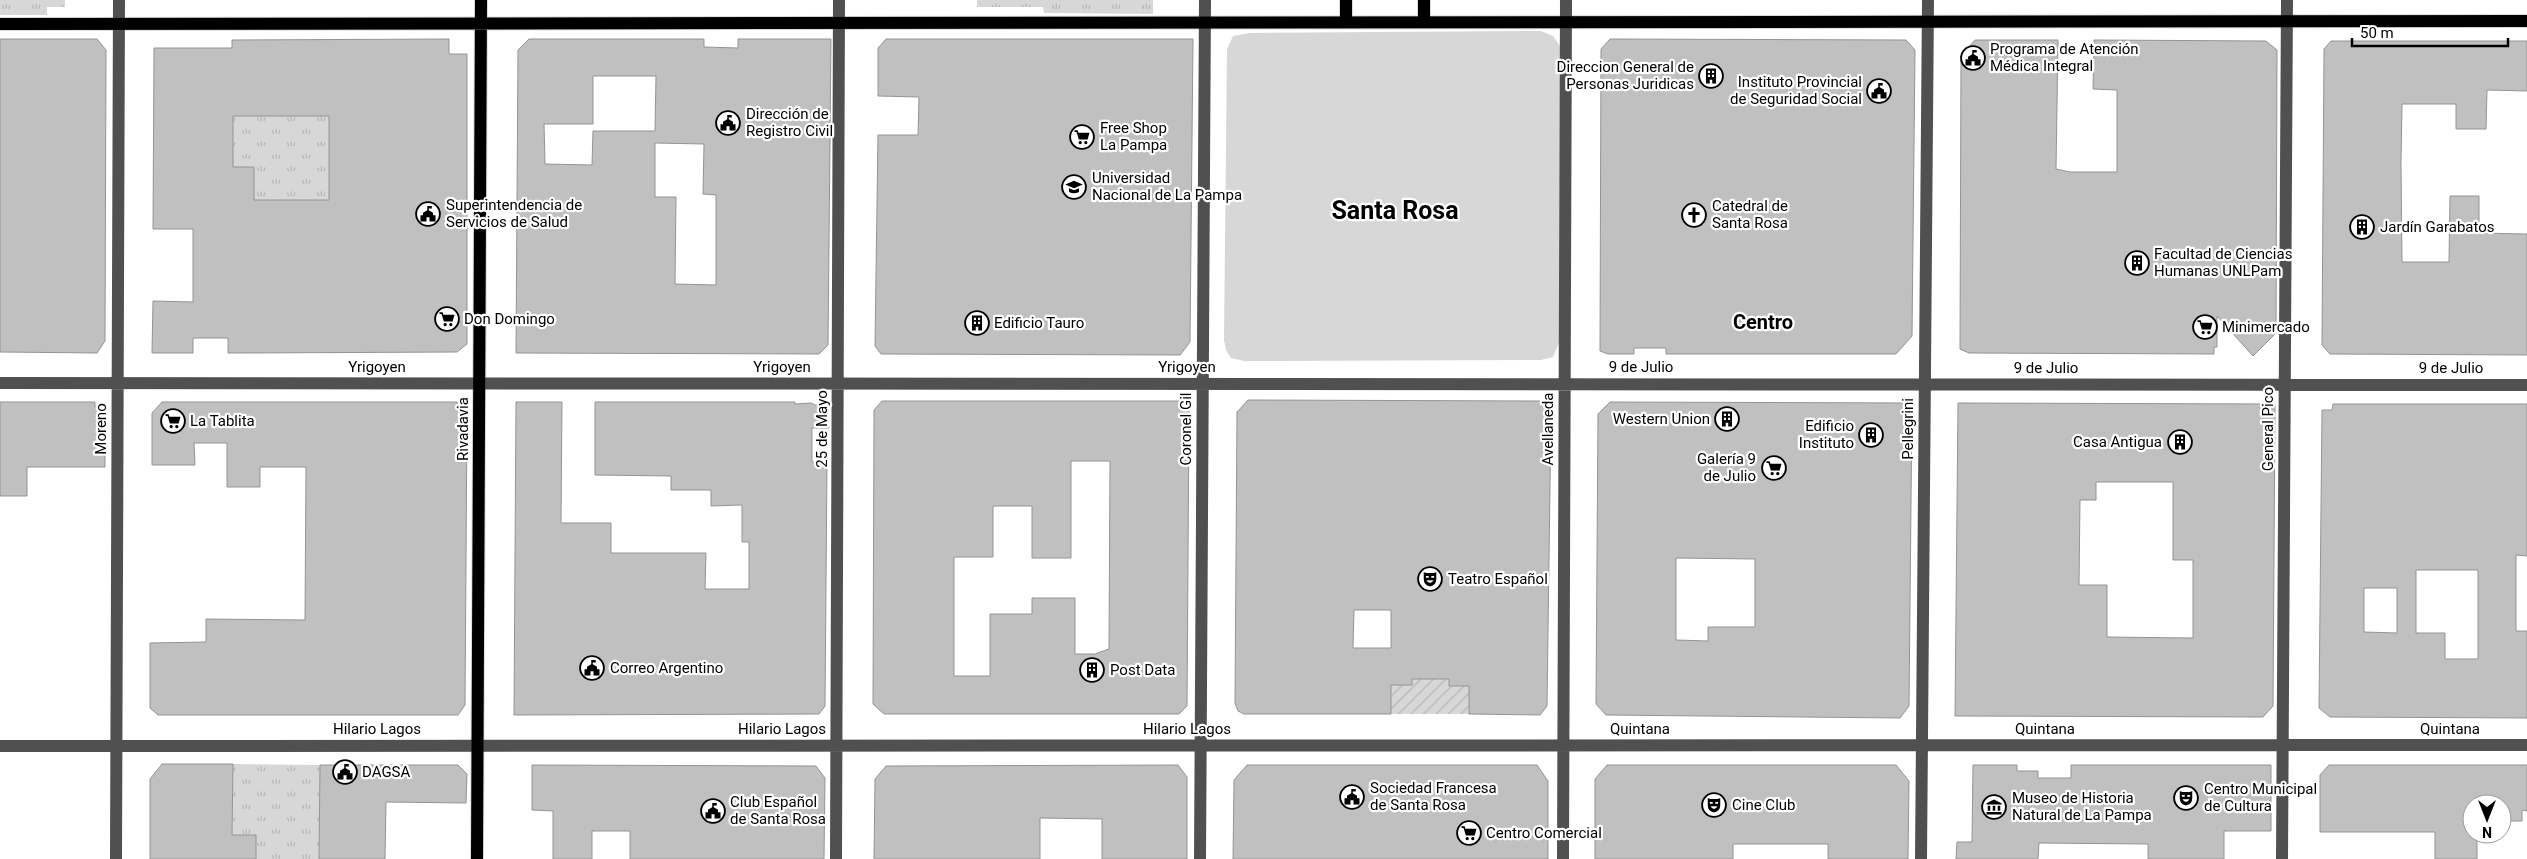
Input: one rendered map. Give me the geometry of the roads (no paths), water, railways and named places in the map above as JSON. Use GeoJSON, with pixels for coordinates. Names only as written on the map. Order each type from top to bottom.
{"type":"FeatureCollection","features":[{"type":"Feature","properties":{"kind":"main road","name":"Rivadavia"},"geometry":{"type":"LineString","coordinates":[[477,859],[481,0]]}},
{"type":"Feature","properties":{"kind":"main road"},"geometry":{"type":"LineString","coordinates":[[1346,0],[1346,22]]}},
{"type":"Feature","properties":{"kind":"main road"},"geometry":{"type":"LineString","coordinates":[[1424,0],[1424,22]]}},
{"type":"Feature","properties":{"kind":"main road"},"geometry":{"type":"LineString","coordinates":[[0,24],[2527,21]]}},
{"type":"Feature","properties":{"kind":"street","name":"Moreno"},"geometry":{"type":"LineString","coordinates":[[116,859],[119,0]]}},
{"type":"Feature","properties":{"kind":"street","name":"25 de Mayo"},"geometry":{"type":"LineString","coordinates":[[836,859],[839,0]]}},
{"type":"Feature","properties":{"kind":"street","name":"Coronel Gil"},"geometry":{"type":"LineString","coordinates":[[1200,859],[1205,0]]}},
{"type":"Feature","properties":{"kind":"street","name":"Avellaneda"},"geometry":{"type":"LineString","coordinates":[[1564,859],[1566,0]]}},
{"type":"Feature","properties":{"kind":"street","name":"Pellegrini"},"geometry":{"type":"LineString","coordinates":[[1920,859],[1928,0]]}},
{"type":"Feature","properties":{"kind":"street","name":"General Pico"},"geometry":{"type":"LineString","coordinates":[[2282,859],[2287,0]]}},
{"type":"Feature","properties":{"kind":"street","name":"Yrigoyen"},"geometry":{"type":"LineString","coordinates":[[0,383],[1565,384]]}},
{"type":"Feature","properties":{"kind":"street","name":"9 de Julio"},"geometry":{"type":"LineString","coordinates":[[1565,384],[2527,384]]}},
{"type":"Feature","properties":{"kind":"street","name":"Hilario Lagos"},"geometry":{"type":"LineString","coordinates":[[0,746],[1564,745]]}},
{"type":"Feature","properties":{"kind":"street","name":"Quintana"},"geometry":{"type":"LineString","coordinates":[[1564,745],[2527,745]]}},
{"type":"Feature","properties":{"kind":"place","name":"Programa de Atención Médica Integral"},"geometry":{"type":"Point","coordinates":[1973,58]}},
{"type":"Feature","properties":{"kind":"place","name":"Direccion General de Personas Juridicas"},"geometry":{"type":"Point","coordinates":[1711,76]}},
{"type":"Feature","properties":{"kind":"place","name":"Instituto Provincial de Seguridad Social"},"geometry":{"type":"Point","coordinates":[1879,91]}},
{"type":"Feature","properties":{"kind":"place","name":"Dirección de Registro Civil"},"geometry":{"type":"Point","coordinates":[728,123]}},
{"type":"Feature","properties":{"kind":"place","name":"Free Shop La Pampa"},"geometry":{"type":"Point","coordinates":[1082,137]}},
{"type":"Feature","properties":{"kind":"place","name":"Universidad Nacional de La Pampa"},"geometry":{"type":"Point","coordinates":[1074,187]}},
{"type":"Feature","properties":{"kind":"place","name":"Superintendencia de Servicios de Salud"},"geometry":{"type":"Point","coordinates":[428,214]}},
{"type":"Feature","properties":{"kind":"place","name":"Catedral de Santa Rosa"},"geometry":{"type":"Point","coordinates":[1694,215]}},
{"type":"Feature","properties":{"kind":"place","name":"Jardín Garabatos"},"geometry":{"type":"Point","coordinates":[2362,227]}},
{"type":"Feature","properties":{"kind":"place","name":"Facultad de Ciencias Humanas UNLPam"},"geometry":{"type":"Point","coordinates":[2137,263]}},
{"type":"Feature","properties":{"kind":"place","name":"Don Domingo"},"geometry":{"type":"Point","coordinates":[447,319]}},
{"type":"Feature","properties":{"kind":"place","name":"Edificio Tauro"},"geometry":{"type":"Point","coordinates":[977,323]}},
{"type":"Feature","properties":{"kind":"place","name":"Minimercado"},"geometry":{"type":"Point","coordinates":[2205,327]}},
{"type":"Feature","properties":{"kind":"place","name":"Western Union"},"geometry":{"type":"Point","coordinates":[1727,419]}},
{"type":"Feature","properties":{"kind":"place","name":"La Tablita"},"geometry":{"type":"Point","coordinates":[173,421]}},
{"type":"Feature","properties":{"kind":"place","name":"Edificio Instituto"},"geometry":{"type":"Point","coordinates":[1871,435]}},
{"type":"Feature","properties":{"kind":"place","name":"Casa Antigua"},"geometry":{"type":"Point","coordinates":[2180,442]}},
{"type":"Feature","properties":{"kind":"place","name":"Galería 9 de Julio"},"geometry":{"type":"Point","coordinates":[1774,468]}},
{"type":"Feature","properties":{"kind":"place","name":"Teatro Español"},"geometry":{"type":"Point","coordinates":[1430,579]}},
{"type":"Feature","properties":{"kind":"place","name":"Correo Argentino"},"geometry":{"type":"Point","coordinates":[592,668]}},
{"type":"Feature","properties":{"kind":"place","name":"Post Data"},"geometry":{"type":"Point","coordinates":[1092,670]}},
{"type":"Feature","properties":{"kind":"place","name":"DAGSA"},"geometry":{"type":"Point","coordinates":[345,772]}},
{"type":"Feature","properties":{"kind":"place","name":"Sociedad Francesa de Santa Rosa"},"geometry":{"type":"Point","coordinates":[1352,797]}},
{"type":"Feature","properties":{"kind":"place","name":"Centro Municipal de Cultura"},"geometry":{"type":"Point","coordinates":[2186,798]}},
{"type":"Feature","properties":{"kind":"place","name":"Cine Club"},"geometry":{"type":"Point","coordinates":[1714,805]}},
{"type":"Feature","properties":{"kind":"place","name":"Museo de Historia Natural de La Pampa"},"geometry":{"type":"Point","coordinates":[1994,807]}},
{"type":"Feature","properties":{"kind":"place","name":"Club Español de Santa Rosa"},"geometry":{"type":"Point","coordinates":[713,811]}},
{"type":"Feature","properties":{"kind":"place","name":"Centro Comercial"},"geometry":{"type":"Point","coordinates":[1469,833]}},
{"type":"Feature","properties":{"kind":"district","name":"Santa Rosa"},"geometry":{"type":"Point","coordinates":[1395,210]}},
{"type":"Feature","properties":{"kind":"district","name":"Centro"},"geometry":{"type":"Point","coordinates":[1763,322]}}]}
